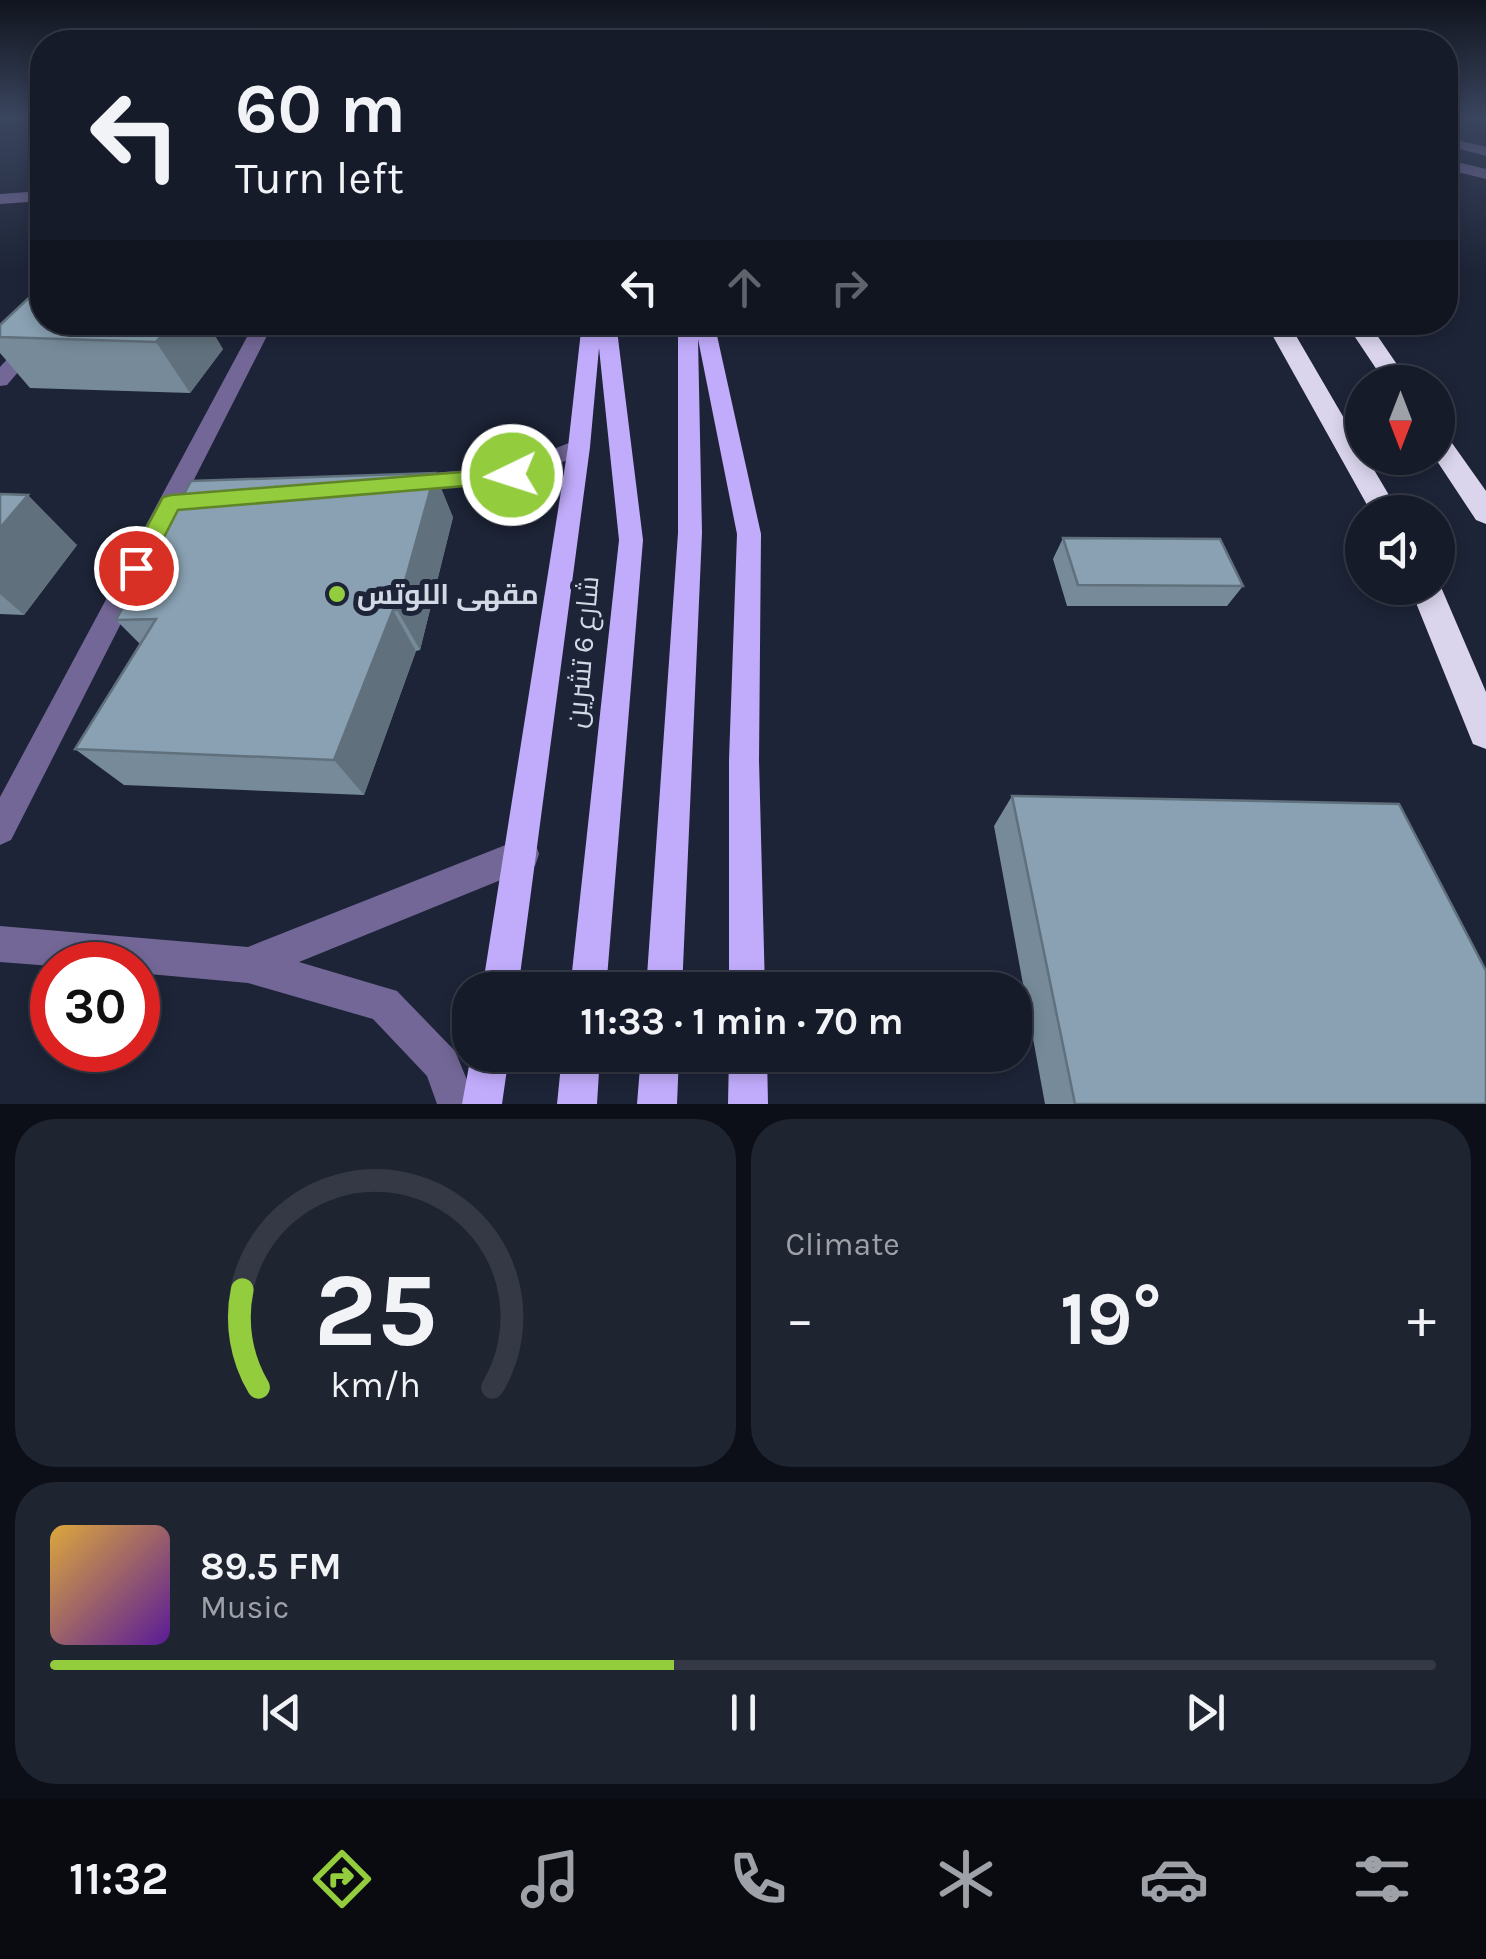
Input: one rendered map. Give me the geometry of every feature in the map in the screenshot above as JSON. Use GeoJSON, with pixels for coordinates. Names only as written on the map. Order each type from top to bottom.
{"type":"FeatureCollection","features":[{"type":"Feature","properties":{"kind":"highway"},"geometry":{"type":"LineString","coordinates":[[1283,335],[1375,495]]}},
{"type":"Feature","properties":{"kind":"highway"},"geometry":{"type":"LineString","coordinates":[[1365,335],[1385,365]]}},
{"type":"Feature","properties":{"kind":"highway"},"geometry":{"type":"LineString","coordinates":[[1455,467],[1486,513]]}},
{"type":"Feature","properties":{"kind":"highway"},"geometry":{"type":"LineString","coordinates":[[1434,605],[1486,733]]}},
{"type":"Feature","properties":{"kind":"highway"},"geometry":{"type":"LineString","coordinates":[[1438,605],[1486,681]]}},
{"type":"Feature","properties":{"kind":"main road"},"geometry":{"type":"LineString","coordinates":[[503,972],[579,448],[591,335]]}},
{"type":"Feature","properties":{"kind":"main road","name":"شارع 6 تشرين"},"geometry":{"type":"LineString","coordinates":[[590,972],[631,540],[607,335]]}},
{"type":"Feature","properties":{"kind":"main road"},"geometry":{"type":"LineString","coordinates":[[665,972],[690,533],[688,335]]}},
{"type":"Feature","properties":{"kind":"main road"},"geometry":{"type":"LineString","coordinates":[[707,335],[749,534],[744,760],[747,972]]}},
{"type":"Feature","properties":{"kind":"main road"},"geometry":{"type":"LineString","coordinates":[[482,1104],[487,1072]]}},
{"type":"Feature","properties":{"kind":"main road"},"geometry":{"type":"LineString","coordinates":[[576,1104],[579,1072]]}},
{"type":"Feature","properties":{"kind":"main road"},"geometry":{"type":"LineString","coordinates":[[658,1104],[659,1072]]}},
{"type":"Feature","properties":{"kind":"main road"},"geometry":{"type":"LineString","coordinates":[[748,1072],[748,1104]]}},
{"type":"Feature","properties":{"kind":"street"},"geometry":{"type":"LineString","coordinates":[[0,200],[30,197]]}},
{"type":"Feature","properties":{"kind":"street"},"geometry":{"type":"LineString","coordinates":[[0,380],[40,335]]}},
{"type":"Feature","properties":{"kind":"street"},"geometry":{"type":"LineString","coordinates":[[0,828],[258,335]]}},
{"type":"Feature","properties":{"kind":"street"},"geometry":{"type":"LineString","coordinates":[[375,486],[512,475],[579,448]]}},
{"type":"Feature","properties":{"kind":"street"},"geometry":{"type":"LineString","coordinates":[[171,502],[207,500]]}},
{"type":"Feature","properties":{"kind":"street"},"geometry":{"type":"LineString","coordinates":[[248,964],[522,854]]}},
{"type":"Feature","properties":{"kind":"street"},"geometry":{"type":"LineString","coordinates":[[0,944],[248,964],[384,1004],[442,1064],[457,1104]]}},
{"type":"Feature","properties":{"kind":"building"},"geometry":{"type":"Polygon","coordinates":[[[30,297],[30,335],[162,335],[156,342],[0,337],[0,325],[30,297]]]}},
{"type":"Feature","properties":{"kind":"building"},"geometry":{"type":"Polygon","coordinates":[[[435,473],[397,610],[393,610],[334,760],[75,749],[156,619],[116,620],[191,481],[435,473]]]}},
{"type":"Feature","properties":{"kind":"building"},"geometry":{"type":"Polygon","coordinates":[[[0,494],[28,495],[0,528],[0,494]]]}},
{"type":"Feature","properties":{"kind":"building"},"geometry":{"type":"Polygon","coordinates":[[[1063,538],[1220,539],[1243,586],[1078,585],[1063,538]]]}},
{"type":"Feature","properties":{"kind":"building"},"geometry":{"type":"Polygon","coordinates":[[[1012,796],[1399,804],[1486,971],[1486,1104],[1075,1104],[1012,796]]]}},
{"type":"Feature","properties":{"kind":"place","name":"مقهى اللوتس"},"geometry":{"type":"Point","coordinates":[337,594]}},
{"type":"Feature","properties":{"kind":"route"},"geometry":{"type":"LineString","coordinates":[[136,568],[171,502],[512,475]]}}]}
